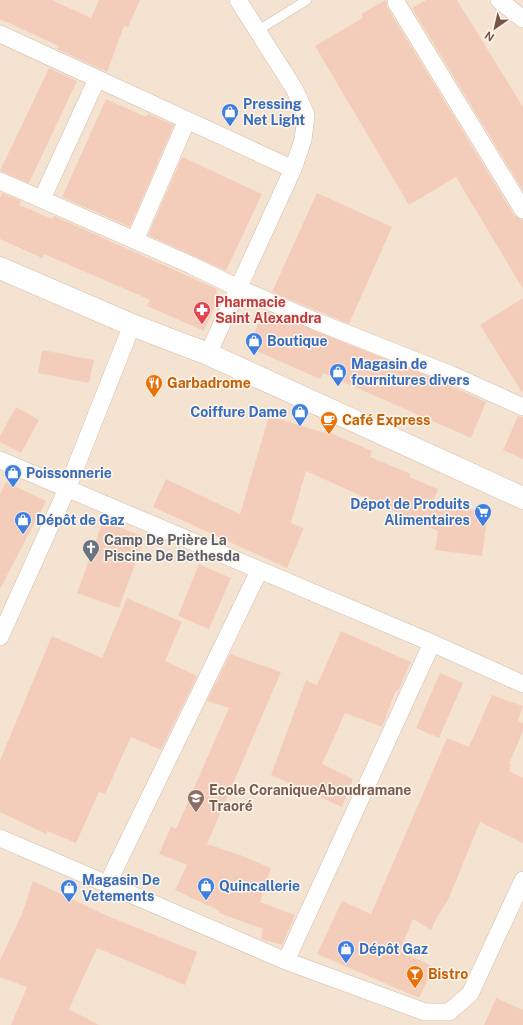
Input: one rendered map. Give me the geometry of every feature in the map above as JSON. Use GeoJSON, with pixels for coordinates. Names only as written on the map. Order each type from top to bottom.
{"type":"FeatureCollection","features":[{"type":"Feature","properties":{"kind":"street"},"geometry":{"type":"LineString","coordinates":[[208,354],[293,169],[303,140],[306,115],[295,90],[238,0]]}},
{"type":"Feature","properties":{"kind":"street"},"geometry":{"type":"LineString","coordinates":[[499,0],[523,19]]}},
{"type":"Feature","properties":{"kind":"street"},"geometry":{"type":"LineString","coordinates":[[396,2],[523,210]]}},
{"type":"Feature","properties":{"kind":"street"},"geometry":{"type":"LineString","coordinates":[[0,34],[293,169]]}},
{"type":"Feature","properties":{"kind":"street"},"geometry":{"type":"LineString","coordinates":[[42,199],[97,79]]}},
{"type":"Feature","properties":{"kind":"street"},"geometry":{"type":"LineString","coordinates":[[135,240],[187,120]]}},
{"type":"Feature","properties":{"kind":"street"},"geometry":{"type":"LineString","coordinates":[[0,181],[192,265],[238,288],[315,321],[452,375],[523,407]]}},
{"type":"Feature","properties":{"kind":"street"},"geometry":{"type":"LineString","coordinates":[[0,268],[132,325],[208,354],[523,498]]}},
{"type":"Feature","properties":{"kind":"street"},"geometry":{"type":"LineString","coordinates":[[0,637],[67,489],[132,325]]}},
{"type":"Feature","properties":{"kind":"street"},"geometry":{"type":"LineString","coordinates":[[0,460],[432,642],[523,684]]}},
{"type":"Feature","properties":{"kind":"street"},"geometry":{"type":"LineString","coordinates":[[107,885],[259,570]]}},
{"type":"Feature","properties":{"kind":"street"},"geometry":{"type":"LineString","coordinates":[[286,961],[432,642]]}},
{"type":"Feature","properties":{"kind":"street"},"geometry":{"type":"LineString","coordinates":[[0,838],[286,961],[425,1012],[449,1012],[470,994],[523,880]]}},
{"type":"Feature","properties":{"kind":"lane"},"geometry":{"type":"LineString","coordinates":[[257,30],[307,0]]}},
{"type":"Feature","properties":{"kind":"shaded area"},"geometry":{"type":"Polygon","coordinates":[[[0,0],[523,0],[523,1025],[0,1025],[0,0]]]}},
{"type":"Feature","properties":{"kind":"building"},"geometry":{"type":"Polygon","coordinates":[[[0,0],[52,0],[91,18],[99,0],[140,0],[128,27],[124,26],[107,72],[57,49],[59,46],[0,19],[0,0]]]}},
{"type":"Feature","properties":{"kind":"building"},"geometry":{"type":"Polygon","coordinates":[[[386,0],[387,7],[514,215],[523,220],[523,289],[456,177],[409,205],[315,46],[363,18],[361,14],[386,0]]]}},
{"type":"Feature","properties":{"kind":"building"},"geometry":{"type":"Polygon","coordinates":[[[426,0],[457,0],[523,107],[523,191],[412,8],[426,0]]]}},
{"type":"Feature","properties":{"kind":"building"},"geometry":{"type":"Polygon","coordinates":[[[49,68],[77,81],[29,183],[0,171],[49,68]]]}},
{"type":"Feature","properties":{"kind":"building"},"geometry":{"type":"Polygon","coordinates":[[[106,99],[146,117],[148,114],[174,125],[130,227],[62,197],[106,99]]]}},
{"type":"Feature","properties":{"kind":"building"},"geometry":{"type":"Polygon","coordinates":[[[182,157],[262,194],[226,271],[148,235],[182,157]]]}},
{"type":"Feature","properties":{"kind":"building"},"geometry":{"type":"Polygon","coordinates":[[[2,193],[21,201],[19,205],[52,219],[54,216],[217,289],[216,293],[220,295],[204,331],[147,306],[150,300],[44,254],[42,258],[0,239],[0,198],[2,193]]]}},
{"type":"Feature","properties":{"kind":"building"},"geometry":{"type":"Polygon","coordinates":[[[317,193],[392,227],[349,324],[272,292],[317,193]]]}},
{"type":"Feature","properties":{"kind":"building"},"geometry":{"type":"Polygon","coordinates":[[[523,298],[523,394],[480,325],[523,298]]]}},
{"type":"Feature","properties":{"kind":"building"},"geometry":{"type":"Polygon","coordinates":[[[264,310],[431,377],[486,402],[471,438],[323,373],[320,379],[248,347],[264,310]]]}},
{"type":"Feature","properties":{"kind":"building"},"geometry":{"type":"Polygon","coordinates":[[[42,350],[94,360],[89,383],[38,373],[42,350]]]}},
{"type":"Feature","properties":{"kind":"building"},"geometry":{"type":"Polygon","coordinates":[[[16,407],[39,420],[21,453],[0,442],[0,436],[16,407]]]}},
{"type":"Feature","properties":{"kind":"building"},"geometry":{"type":"Polygon","coordinates":[[[269,416],[325,433],[326,431],[372,451],[370,457],[411,474],[409,477],[438,489],[432,504],[488,512],[482,556],[435,550],[438,531],[398,515],[399,513],[306,471],[291,523],[304,528],[287,568],[153,507],[166,479],[240,514],[269,416]]]}},
{"type":"Feature","properties":{"kind":"building"},"geometry":{"type":"Polygon","coordinates":[[[518,416],[523,417],[523,459],[503,450],[518,416]]]}},
{"type":"Feature","properties":{"kind":"building"},"geometry":{"type":"Polygon","coordinates":[[[6,482],[46,501],[0,589],[0,494],[6,482]]]}},
{"type":"Feature","properties":{"kind":"building"},"geometry":{"type":"Polygon","coordinates":[[[103,521],[145,537],[119,608],[77,593],[103,521]]]}},
{"type":"Feature","properties":{"kind":"building"},"geometry":{"type":"Polygon","coordinates":[[[199,564],[231,578],[209,629],[178,616],[199,564]]]}},
{"type":"Feature","properties":{"kind":"building"},"geometry":{"type":"Polygon","coordinates":[[[127,598],[182,622],[165,661],[197,676],[161,750],[131,737],[105,794],[99,792],[76,843],[47,831],[46,834],[0,812],[0,760],[52,636],[102,658],[127,598]]]}},
{"type":"Feature","properties":{"kind":"building"},"geometry":{"type":"Polygon","coordinates":[[[341,631],[411,662],[398,691],[396,690],[382,727],[345,713],[322,764],[353,779],[342,807],[271,775],[306,680],[317,685],[341,631]]]}},
{"type":"Feature","properties":{"kind":"building"},"geometry":{"type":"Polygon","coordinates":[[[230,654],[281,672],[207,844],[240,855],[271,868],[260,902],[295,915],[282,945],[261,939],[263,929],[219,913],[220,911],[175,890],[187,865],[159,854],[171,826],[176,829],[229,708],[207,701],[230,654]]]}},
{"type":"Feature","properties":{"kind":"building"},"geometry":{"type":"Polygon","coordinates":[[[440,673],[463,683],[439,738],[416,728],[440,673]]]}},
{"type":"Feature","properties":{"kind":"building"},"geometry":{"type":"Polygon","coordinates":[[[492,695],[523,706],[518,721],[523,723],[523,731],[509,764],[511,765],[509,771],[523,778],[523,843],[480,822],[448,900],[431,930],[413,919],[400,951],[434,967],[419,998],[317,954],[342,901],[371,914],[447,738],[469,747],[492,695]]]}},
{"type":"Feature","properties":{"kind":"building"},"geometry":{"type":"Polygon","coordinates":[[[33,881],[110,917],[197,952],[185,985],[97,948],[69,1009],[99,1025],[11,1025],[27,987],[0,977],[0,960],[22,914],[33,881]]]}},
{"type":"Feature","properties":{"kind":"building"},"geometry":{"type":"Polygon","coordinates":[[[496,998],[523,1010],[523,1025],[484,1025],[496,998]]]}},
{"type":"Feature","properties":{"kind":"place","name":"Pressing Net Light"},"geometry":{"type":"Point","coordinates":[230,127]}},
{"type":"Feature","properties":{"kind":"place","name":"Pharmacie Saint Alexandra"},"geometry":{"type":"Point","coordinates":[202,325]}},
{"type":"Feature","properties":{"kind":"place","name":"Boutique"},"geometry":{"type":"Point","coordinates":[254,356]}},
{"type":"Feature","properties":{"kind":"place","name":"Magasin de fournitures divers"},"geometry":{"type":"Point","coordinates":[338,387]}},
{"type":"Feature","properties":{"kind":"place","name":"Garbadrome"},"geometry":{"type":"Point","coordinates":[154,398]}},
{"type":"Feature","properties":{"kind":"place","name":"Coiffure Dame"},"geometry":{"type":"Point","coordinates":[300,427]}},
{"type":"Feature","properties":{"kind":"place","name":"Café Express"},"geometry":{"type":"Point","coordinates":[329,435]}},
{"type":"Feature","properties":{"kind":"place","name":"Poissonnerie"},"geometry":{"type":"Point","coordinates":[13,488]}},
{"type":"Feature","properties":{"kind":"place","name":"Dépot de Produits Alimentaires"},"geometry":{"type":"Point","coordinates":[483,527]}},
{"type":"Feature","properties":{"kind":"place","name":"Dépôt de Gaz"},"geometry":{"type":"Point","coordinates":[23,535]}},
{"type":"Feature","properties":{"kind":"place","name":"Camp De Prière La Piscine De Bethesda"},"geometry":{"type":"Point","coordinates":[91,563]}},
{"type":"Feature","properties":{"kind":"place","name":"Ecole CoraniqueAboudramane Traoré"},"geometry":{"type":"Point","coordinates":[196,813]}},
{"type":"Feature","properties":{"kind":"place","name":"Quincallerie"},"geometry":{"type":"Point","coordinates":[206,901]}},
{"type":"Feature","properties":{"kind":"place","name":"Magasin De Vetements"},"geometry":{"type":"Point","coordinates":[69,903]}},
{"type":"Feature","properties":{"kind":"place","name":"Dépôt Gaz"},"geometry":{"type":"Point","coordinates":[346,964]}},
{"type":"Feature","properties":{"kind":"place","name":"Bistro"},"geometry":{"type":"Point","coordinates":[415,989]}}]}
